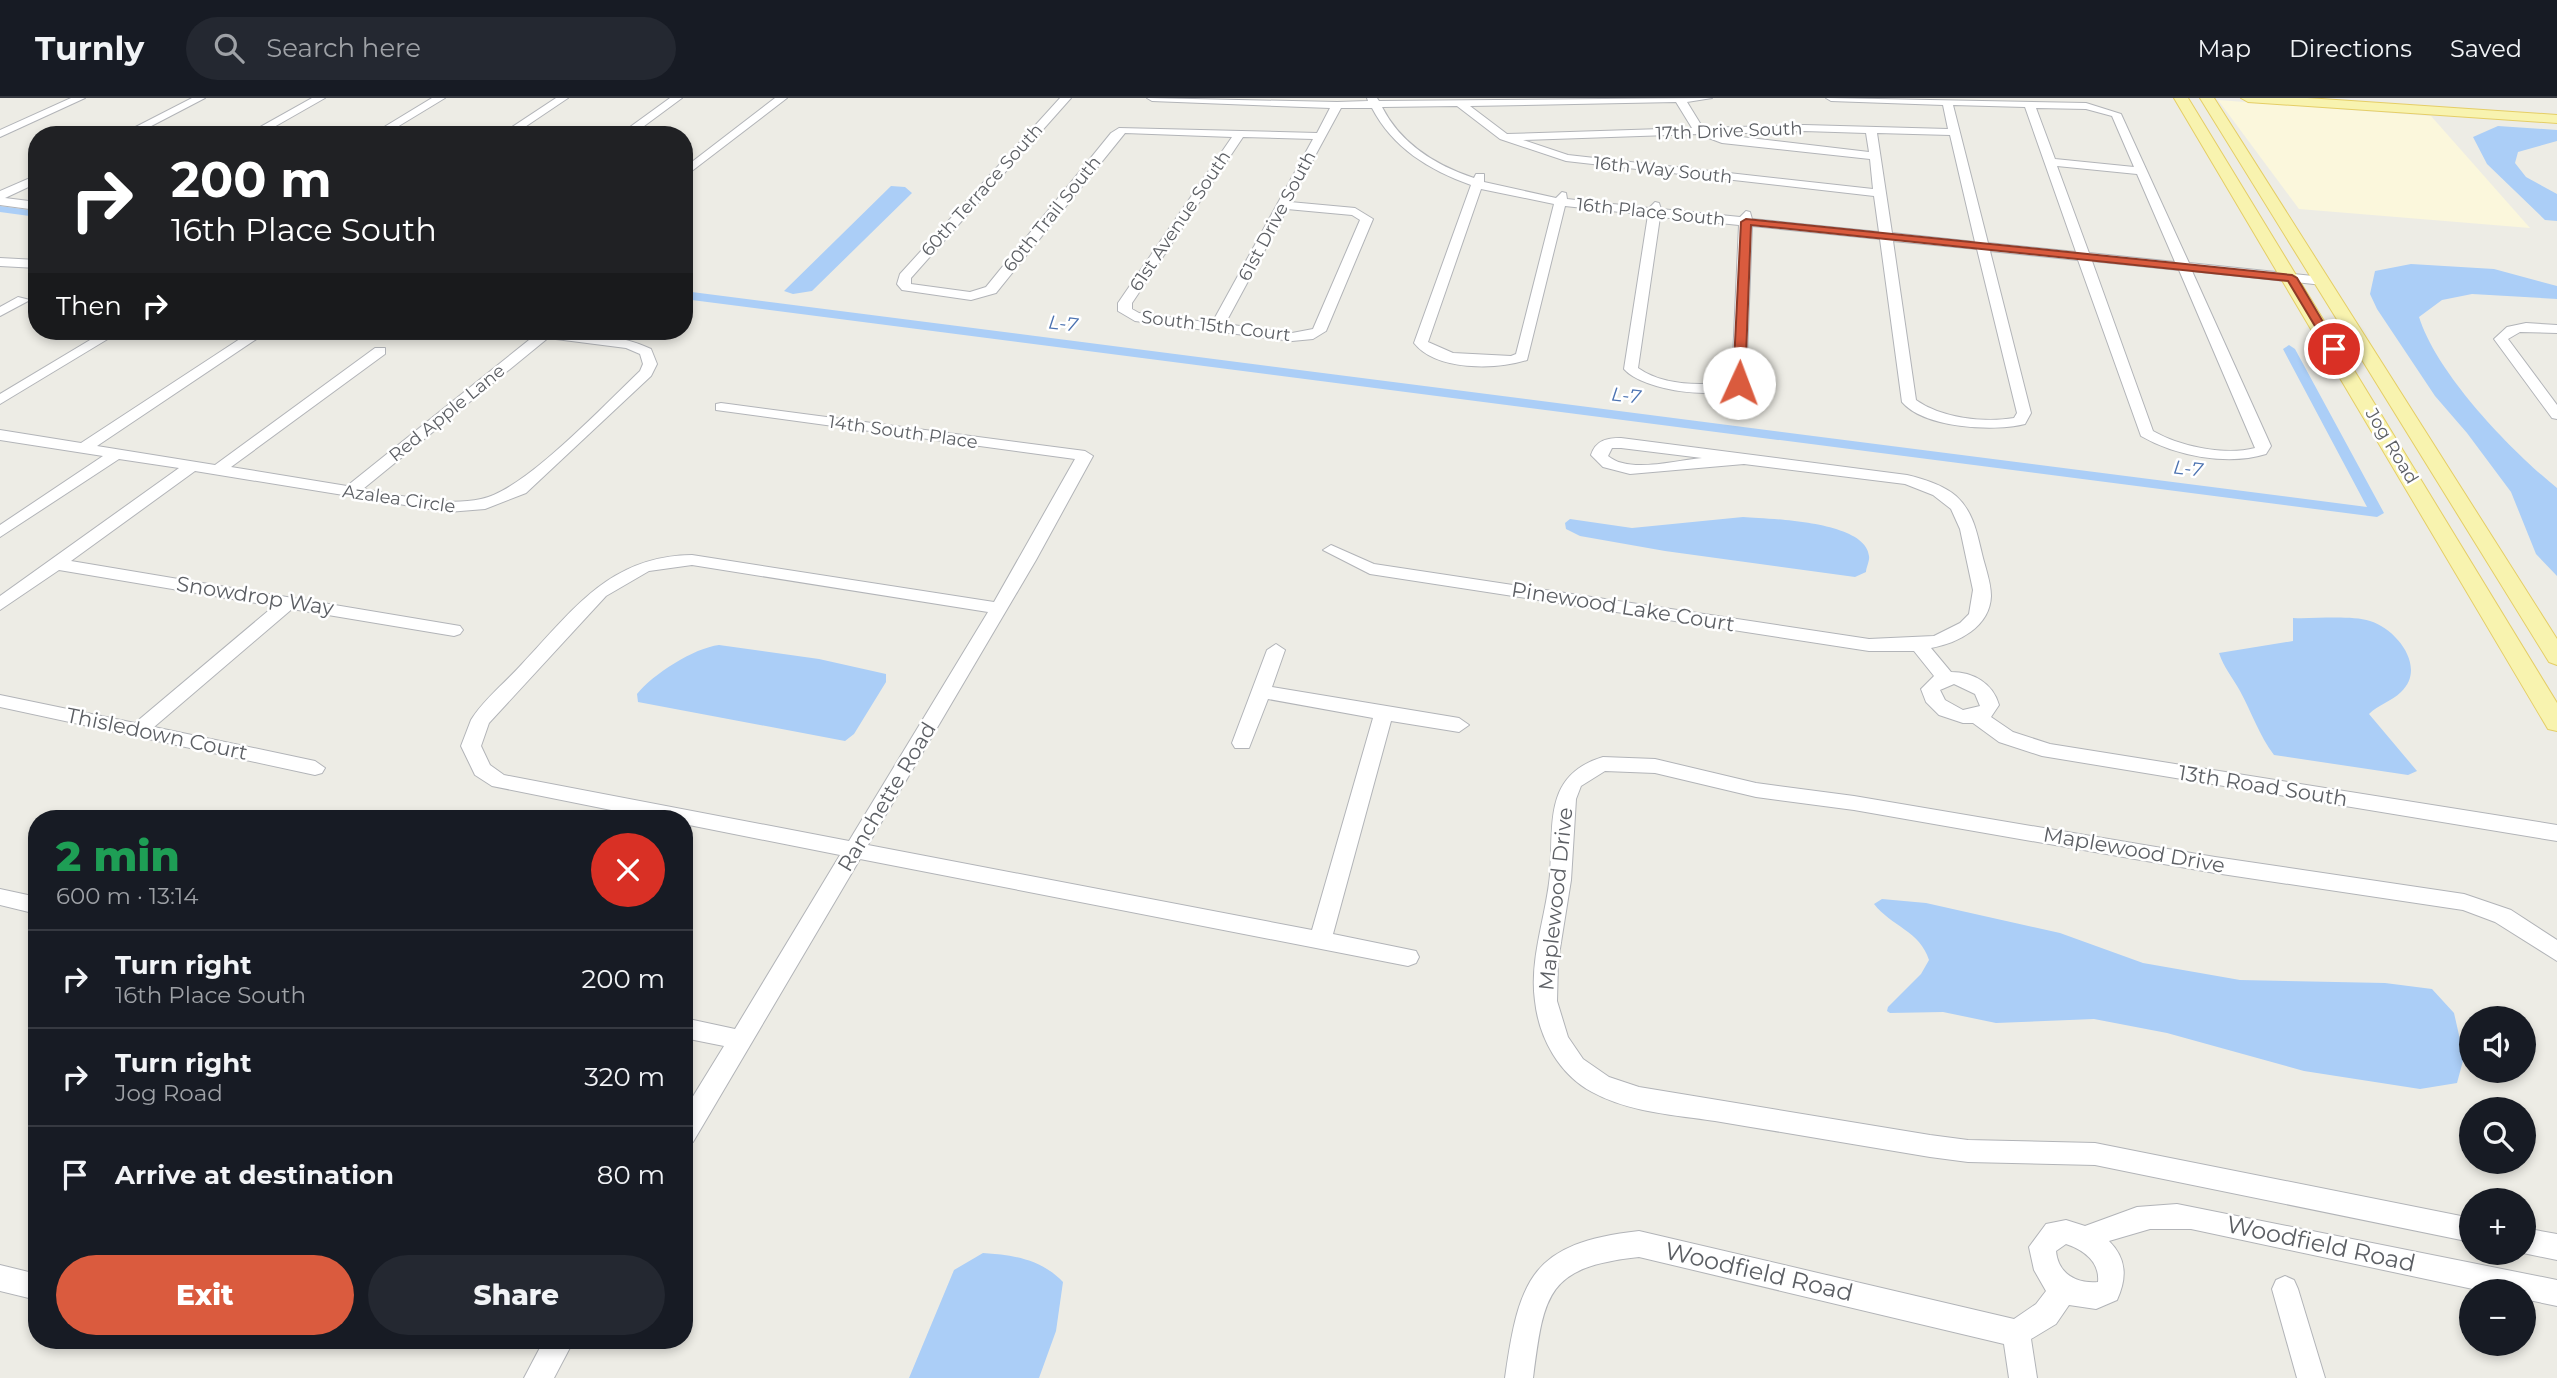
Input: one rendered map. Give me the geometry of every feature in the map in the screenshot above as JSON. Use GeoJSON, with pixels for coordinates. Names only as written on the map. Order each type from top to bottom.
{"type":"FeatureCollection","features":[{"type":"Feature","properties":{"kind":"main road","name":"Jog Road"},"geometry":{"type":"LineString","coordinates":[[2181,98],[2290,275],[2557,723]]}},
{"type":"Feature","properties":{"kind":"main road","name":"Jog Road"},"geometry":{"type":"LineString","coordinates":[[2207,98],[2557,657]]}},
{"type":"Feature","properties":{"kind":"main road"},"geometry":{"type":"LineString","coordinates":[[2248,98],[2557,119]]}},
{"type":"Feature","properties":{"kind":"main road"},"geometry":{"type":"LineString","coordinates":[[2372,98],[2557,111]]}},
{"type":"Feature","properties":{"kind":"street"},"geometry":{"type":"LineString","coordinates":[[0,134],[80,98]]}},
{"type":"Feature","properties":{"kind":"street"},"geometry":{"type":"LineString","coordinates":[[143,126],[200,98]]}},
{"type":"Feature","properties":{"kind":"street"},"geometry":{"type":"LineString","coordinates":[[268,126],[320,98]]}},
{"type":"Feature","properties":{"kind":"street"},"geometry":{"type":"LineString","coordinates":[[392,126],[440,98]]}},
{"type":"Feature","properties":{"kind":"street"},"geometry":{"type":"LineString","coordinates":[[519,126],[563,98]]}},
{"type":"Feature","properties":{"kind":"street"},"geometry":{"type":"LineString","coordinates":[[637,126],[677,98]]}},
{"type":"Feature","properties":{"kind":"street"},"geometry":{"type":"LineString","coordinates":[[693,167],[782,98]]}},
{"type":"Feature","properties":{"kind":"street","name":"60th Terrace South"},"geometry":{"type":"LineString","coordinates":[[979,295],[912,290],[904,284],[905,277],[1066,98]]}},
{"type":"Feature","properties":{"kind":"street"},"geometry":{"type":"LineString","coordinates":[[1152,98],[1338,106],[1379,102],[1462,105],[1707,98]]}},
{"type":"Feature","properties":{"kind":"street"},"geometry":{"type":"LineString","coordinates":[[1831,98],[2086,106],[2112,111],[2118,116],[2263,446],[2256,453],[2239,454],[2170,445],[2146,433],[2030,105]]}},
{"type":"Feature","properties":{"kind":"street"},"geometry":{"type":"LineString","coordinates":[[1680,99],[1699,131],[1736,143],[1874,156]]}},
{"type":"Feature","properties":{"kind":"street"},"geometry":{"type":"LineString","coordinates":[[1871,129],[1909,402],[1920,411],[2005,424],[2020,421],[2024,413],[1947,101]]}},
{"type":"Feature","properties":{"kind":"street","name":"16th Place South"},"geometry":{"type":"LineString","coordinates":[[1379,102],[1386,128],[1413,146],[1429,161],[1479,179],[1562,199],[2320,278]]}},
{"type":"Feature","properties":{"kind":"street","name":"16th Way South"},"geometry":{"type":"LineString","coordinates":[[1462,105],[1504,137],[1534,149],[1588,162],[1879,193]]}},
{"type":"Feature","properties":{"kind":"street","name":"61st Drive South"},"geometry":{"type":"LineString","coordinates":[[1217,327],[1338,106]]}},
{"type":"Feature","properties":{"kind":"street","name":"17th Drive South"},"geometry":{"type":"LineString","coordinates":[[1504,137],[1871,129],[1954,132]]}},
{"type":"Feature","properties":{"kind":"street","name":"60th Trail South"},"geometry":{"type":"LineString","coordinates":[[979,295],[991,290],[1115,135],[1123,130],[1240,133]]}},
{"type":"Feature","properties":{"kind":"street"},"geometry":{"type":"LineString","coordinates":[[1240,133],[1321,136]]}},
{"type":"Feature","properties":{"kind":"street","name":"61st Avenue South"},"geometry":{"type":"LineString","coordinates":[[1125,311],[1125,303],[1240,133]]}},
{"type":"Feature","properties":{"kind":"street"},"geometry":{"type":"LineString","coordinates":[[2050,162],[2142,171]]}},
{"type":"Feature","properties":{"kind":"street"},"geometry":{"type":"LineString","coordinates":[[1479,179],[1421,343],[1427,351],[1442,356],[1502,363],[1517,360],[1524,353],[1562,199]]}},
{"type":"Feature","properties":{"kind":"street"},"geometry":{"type":"LineString","coordinates":[[0,196],[28,182]]}},
{"type":"Feature","properties":{"kind":"street"},"geometry":{"type":"LineString","coordinates":[[0,201],[28,205]]}},
{"type":"Feature","properties":{"kind":"street","name":"South 15th Court"},"geometry":{"type":"LineString","coordinates":[[1125,311],[1135,317],[1217,327],[1308,336],[1319,331],[1367,223],[1365,216],[1354,212],[1284,205]]}},
{"type":"Feature","properties":{"kind":"street"},"geometry":{"type":"LineString","coordinates":[[1654,209],[1630,365],[1634,374],[1648,380],[1729,388],[1739,383],[1746,219]]}},
{"type":"Feature","properties":{"kind":"street"},"geometry":{"type":"LineString","coordinates":[[0,262],[28,264]]}},
{"type":"Feature","properties":{"kind":"street"},"geometry":{"type":"LineString","coordinates":[[0,313],[23,300]]}},
{"type":"Feature","properties":{"kind":"street"},"geometry":{"type":"LineString","coordinates":[[2557,330],[2516,329],[2506,333],[2501,339],[2557,415]]}},
{"type":"Feature","properties":{"kind":"street"},"geometry":{"type":"LineString","coordinates":[[0,400],[99,340]]}},
{"type":"Feature","properties":{"kind":"street"},"geometry":{"type":"LineString","coordinates":[[83,448],[248,340]]}},
{"type":"Feature","properties":{"kind":"street","name":"Red Apple Lane"},"geometry":{"type":"LineString","coordinates":[[349,492],[538,340]]}},
{"type":"Feature","properties":{"kind":"street","name":"Azalea Circle"},"geometry":{"type":"LineString","coordinates":[[0,435],[457,508],[504,498],[520,490],[646,373],[650,364],[646,352],[629,344],[595,340]]}},
{"type":"Feature","properties":{"kind":"street"},"geometry":{"type":"LineString","coordinates":[[218,470],[380,351]]}},
{"type":"Feature","properties":{"kind":"street","name":"14th South Place"},"geometry":{"type":"LineString","coordinates":[[721,407],[1085,456]]}},
{"type":"Feature","properties":{"kind":"street","name":"Pinewood Lake Court"},"geometry":{"type":"LineString","coordinates":[[1331,550],[1370,569],[1869,645],[1919,645],[1961,631],[1973,619],[1982,599],[1967,518],[1959,507],[1926,485],[1907,480],[1621,443],[1609,443],[1601,448],[1599,455],[1604,463],[1630,469],[1744,459]]}},
{"type":"Feature","properties":{"kind":"street"},"geometry":{"type":"LineString","coordinates":[[0,532],[116,454]]}},
{"type":"Feature","properties":{"kind":"street","name":"Ranchette Road"},"geometry":{"type":"LineString","coordinates":[[693,1119],[854,852],[1085,456]]}},
{"type":"Feature","properties":{"kind":"street"},"geometry":{"type":"LineString","coordinates":[[0,604],[192,466]]}},
{"type":"Feature","properties":{"kind":"street"},"geometry":{"type":"LineString","coordinates":[[644,810],[499,781],[482,770],[471,746],[481,720],[600,592],[623,574],[649,564],[692,560],[998,608]]}},
{"type":"Feature","properties":{"kind":"street","name":"Snowdrop Way"},"geometry":{"type":"LineString","coordinates":[[56,564],[454,630]]}},
{"type":"Feature","properties":{"kind":"street"},"geometry":{"type":"LineString","coordinates":[[140,729],[290,601]]}},
{"type":"Feature","properties":{"kind":"street"},"geometry":{"type":"LineString","coordinates":[[1919,645],[1946,678]]}},
{"type":"Feature","properties":{"kind":"street"},"geometry":{"type":"LineString","coordinates":[[1242,743],[1276,650]]}},
{"type":"Feature","properties":{"kind":"street"},"geometry":{"type":"LineString","coordinates":[[1946,678],[1972,683],[1985,693],[1990,705],[1984,714],[1958,716],[1934,702],[1930,689],[1946,678]]}},
{"type":"Feature","properties":{"kind":"street"},"geometry":{"type":"LineString","coordinates":[[1261,692],[1459,725]]}},
{"type":"Feature","properties":{"kind":"street","name":"Thisledown Court"},"geometry":{"type":"LineString","coordinates":[[0,701],[315,768]]}},
{"type":"Feature","properties":{"kind":"street"},"geometry":{"type":"LineString","coordinates":[[1320,941],[1384,713]]}},
{"type":"Feature","properties":{"kind":"street","name":"13th Road South"},"geometry":{"type":"LineString","coordinates":[[1977,716],[2006,737],[2049,751],[2557,834]]}},
{"type":"Feature","properties":{"kind":"street","name":"Maplewood Drive"},"geometry":{"type":"LineString","coordinates":[[2459,1228],[2095,1154],[1968,1150],[1930,1146],[1639,1098],[1601,1085],[1565,1054],[1552,1028],[1546,1001],[1547,961],[1560,880],[1568,791],[1588,770],[1603,764],[1655,766],[1756,790],[1854,803],[2215,865],[2464,902],[2504,916],[2557,952]]}},
{"type":"Feature","properties":{"kind":"street"},"geometry":{"type":"LineString","coordinates":[[693,820],[1409,957]]}},
{"type":"Feature","properties":{"kind":"street"},"geometry":{"type":"LineString","coordinates":[[0,897],[28,904]]}},
{"type":"Feature","properties":{"kind":"street"},"geometry":{"type":"LineString","coordinates":[[693,1030],[741,1040]]}},
{"type":"Feature","properties":{"kind":"street","name":"Woodfield Road"},"geometry":{"type":"LineString","coordinates":[[2087,1239],[2102,1229],[2162,1214],[2191,1217],[2557,1293]]}},
{"type":"Feature","properties":{"kind":"street"},"geometry":{"type":"LineString","coordinates":[[2066,1232],[2087,1239],[2107,1257],[2112,1268],[2113,1283],[2108,1291],[2088,1297],[2064,1289],[2046,1269],[2042,1247],[2055,1233],[2066,1232]]}},
{"type":"Feature","properties":{"kind":"street"},"geometry":{"type":"LineString","coordinates":[[2536,1243],[2557,1247]]}},
{"type":"Feature","properties":{"kind":"street","name":"Woodfield Road"},"geometry":{"type":"LineString","coordinates":[[1519,1378],[1526,1322],[1543,1279],[1567,1260],[1597,1247],[1639,1244],[2016,1333]]}},
{"type":"Feature","properties":{"kind":"street"},"geometry":{"type":"LineString","coordinates":[[0,1278],[28,1285]]}},
{"type":"Feature","properties":{"kind":"street"},"geometry":{"type":"LineString","coordinates":[[2023,1378],[2016,1333],[2046,1314],[2064,1289]]}},
{"type":"Feature","properties":{"kind":"street"},"geometry":{"type":"LineString","coordinates":[[2285,1289],[2311,1378]]}},
{"type":"Feature","properties":{"kind":"street"},"geometry":{"type":"LineString","coordinates":[[538,1378],[555,1349]]}},
{"type":"Feature","properties":{"kind":"shaded area"},"geometry":{"type":"Polygon","coordinates":[[[2218,100],[2431,116],[2530,228],[2299,209],[2218,100]]]}},
{"type":"Feature","properties":{"kind":"water"},"geometry":{"type":"Polygon","coordinates":[[[2498,126],[2557,130],[2557,141],[2518,152],[2515,163],[2526,177],[2557,194],[2557,221],[2545,220],[2487,164],[2473,137],[2498,126]]]}},
{"type":"Feature","properties":{"kind":"water"},"geometry":{"type":"Polygon","coordinates":[[[891,186],[905,187],[912,193],[812,291],[793,294],[784,291],[891,186]]]}},
{"type":"Feature","properties":{"kind":"water"},"geometry":{"type":"Polygon","coordinates":[[[2411,264],[2494,269],[2557,286],[2557,299],[2472,294],[2442,300],[2419,317],[2442,362],[2477,410],[2518,453],[2557,488],[2557,576],[2536,554],[2511,492],[2467,433],[2435,396],[2377,309],[2370,294],[2375,271],[2411,264]]]}},
{"type":"Feature","properties":{"kind":"water"},"geometry":{"type":"Polygon","coordinates":[[[1743,517],[1815,524],[1852,535],[1864,544],[1869,556],[1866,572],[1855,577],[1665,551],[1580,536],[1566,529],[1565,523],[1570,519],[1632,528],[1743,517]]]}},
{"type":"Feature","properties":{"kind":"water"},"geometry":{"type":"Polygon","coordinates":[[[2293,618],[2362,619],[2380,625],[2399,641],[2410,661],[2408,682],[2401,692],[2369,714],[2417,771],[2408,775],[2274,755],[2219,653],[2293,641],[2293,618]]]}},
{"type":"Feature","properties":{"kind":"water"},"geometry":{"type":"Polygon","coordinates":[[[719,645],[819,659],[886,674],[886,682],[854,734],[845,741],[638,702],[637,694],[663,670],[698,651],[719,645]]]}},
{"type":"Feature","properties":{"kind":"water"},"geometry":{"type":"Polygon","coordinates":[[[1882,899],[1926,903],[2060,933],[2143,963],[2240,980],[2385,983],[2432,989],[2454,1013],[2459,1035],[2457,1083],[2420,1089],[2304,1071],[2167,1033],[2094,1019],[1996,1023],[1943,1012],[1890,1013],[1887,1011],[1888,1007],[1921,974],[1929,960],[1919,942],[1874,904],[1882,899]]]}},
{"type":"Feature","properties":{"kind":"water"},"geometry":{"type":"Polygon","coordinates":[[[983,1253],[1005,1255],[1036,1263],[1063,1282],[1056,1331],[1039,1378],[909,1378],[954,1270],[983,1253]]]}},
{"type":"Feature","properties":{"kind":"waterway","name":"L-7"},"geometry":{"type":"LineString","coordinates":[[0,209],[28,213]]}},
{"type":"Feature","properties":{"kind":"waterway","name":"L-7"},"geometry":{"type":"LineString","coordinates":[[693,296],[2377,513],[2289,349]]}},
{"type":"Feature","properties":{"kind":"route"},"geometry":{"type":"LineString","coordinates":[[1739,383],[1746,222],[2292,278],[2334,349]]}}]}
